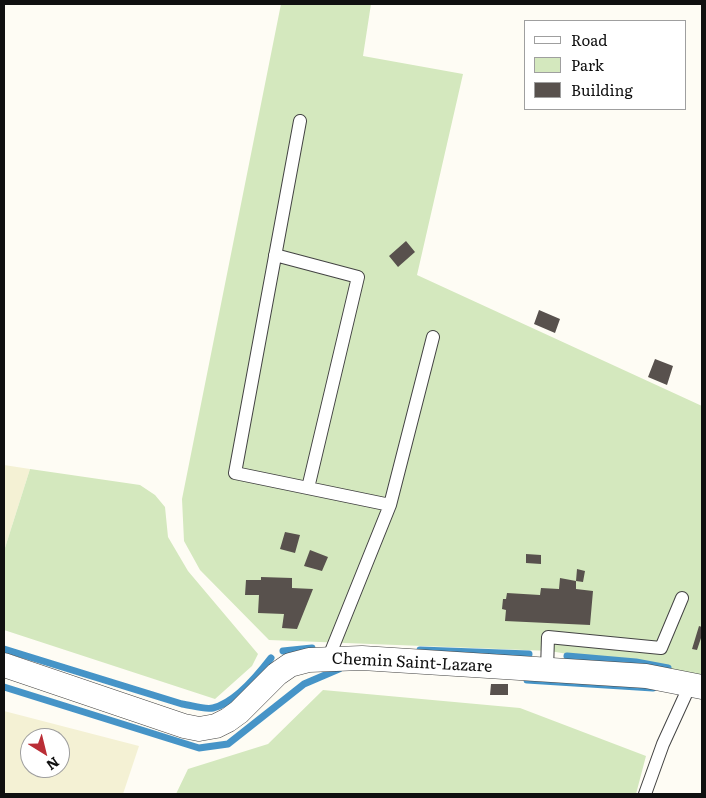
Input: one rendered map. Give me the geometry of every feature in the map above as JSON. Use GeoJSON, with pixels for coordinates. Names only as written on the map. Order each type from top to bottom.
{"type":"FeatureCollection","features":[{"type":"Feature","properties":{"kind":"street","name":"Chemin Saint-Lazare"},"geometry":{"type":"LineString","coordinates":[[4,665],[184,726],[199,729],[216,726],[239,712],[277,674],[290,665],[328,658],[362,658],[646,676],[696,686]]}},
{"type":"Feature","properties":{"kind":"lane"},"geometry":{"type":"LineString","coordinates":[[300,121],[235,473],[390,505]]}},
{"type":"Feature","properties":{"kind":"lane"},"geometry":{"type":"LineString","coordinates":[[275,255],[358,277],[308,488]]}},
{"type":"Feature","properties":{"kind":"lane"},"geometry":{"type":"LineString","coordinates":[[328,658],[390,505],[433,337]]}},
{"type":"Feature","properties":{"kind":"lane"},"geometry":{"type":"LineString","coordinates":[[547,670],[548,637],[661,648],[682,598]]}},
{"type":"Feature","properties":{"kind":"lane"},"geometry":{"type":"LineString","coordinates":[[644,794],[663,744],[696,686]]}},
{"type":"Feature","properties":{"kind":"shaded area"},"geometry":{"type":"Polygon","coordinates":[[[4,465],[30,469],[4,551],[4,465]]]}},
{"type":"Feature","properties":{"kind":"shaded area"},"geometry":{"type":"Polygon","coordinates":[[[4,711],[70,728],[20,728],[20,778],[70,778],[70,728],[139,746],[123,794],[4,794],[4,711]]]}},
{"type":"Feature","properties":{"kind":"green space"},"geometry":{"type":"Polygon","coordinates":[[[281,4],[371,4],[363,56],[463,74],[417,275],[702,406],[702,677],[550,651],[269,640],[200,570],[184,541],[182,499],[281,4]]]}},
{"type":"Feature","properties":{"kind":"green space"},"geometry":{"type":"Polygon","coordinates":[[[30,469],[140,485],[155,495],[165,507],[168,537],[188,571],[258,654],[252,666],[215,699],[4,630],[4,551],[30,469]]]}},
{"type":"Feature","properties":{"kind":"green space"},"geometry":{"type":"Polygon","coordinates":[[[323,690],[520,708],[646,756],[636,794],[176,794],[188,769],[268,744],[323,690]]]}},
{"type":"Feature","properties":{"kind":"building"},"geometry":{"type":"Polygon","coordinates":[[[406,241],[415,252],[398,267],[389,256],[406,241]]]}},
{"type":"Feature","properties":{"kind":"building"},"geometry":{"type":"Polygon","coordinates":[[[539,310],[560,319],[555,333],[534,324],[539,310]]]}},
{"type":"Feature","properties":{"kind":"building"},"geometry":{"type":"Polygon","coordinates":[[[655,359],[673,366],[667,385],[648,377],[655,359]]]}},
{"type":"Feature","properties":{"kind":"building"},"geometry":{"type":"Polygon","coordinates":[[[285,532],[300,535],[295,553],[280,549],[285,532]]]}},
{"type":"Feature","properties":{"kind":"building"},"geometry":{"type":"Polygon","coordinates":[[[310,550],[328,557],[322,571],[304,566],[310,550]]]}},
{"type":"Feature","properties":{"kind":"building"},"geometry":{"type":"Polygon","coordinates":[[[526,554],[541,555],[541,564],[526,563],[526,554]]]}},
{"type":"Feature","properties":{"kind":"building"},"geometry":{"type":"Polygon","coordinates":[[[577,569],[585,571],[583,582],[576,581],[577,569]]]}},
{"type":"Feature","properties":{"kind":"building"},"geometry":{"type":"Polygon","coordinates":[[[261,577],[292,578],[292,588],[313,589],[297,629],[282,628],[284,614],[258,613],[259,595],[245,595],[246,580],[261,580],[261,577]]]}},
{"type":"Feature","properties":{"kind":"building"},"geometry":{"type":"Polygon","coordinates":[[[560,578],[576,581],[576,589],[593,591],[590,625],[505,621],[506,610],[502,609],[503,599],[506,599],[507,593],[540,595],[541,588],[559,589],[560,578]]]}},
{"type":"Feature","properties":{"kind":"building"},"geometry":{"type":"Polygon","coordinates":[[[699,626],[702,627],[702,635],[697,650],[692,649],[699,626]]]}},
{"type":"Feature","properties":{"kind":"building"},"geometry":{"type":"Polygon","coordinates":[[[491,684],[508,684],[508,695],[490,695],[491,684]]]}},
{"type":"Feature","properties":{"kind":"waterway"},"geometry":{"type":"LineString","coordinates":[[283,651],[312,648]]}},
{"type":"Feature","properties":{"kind":"waterway"},"geometry":{"type":"LineString","coordinates":[[4,649],[182,704],[206,708],[221,705],[238,694],[253,680],[271,658]]}},
{"type":"Feature","properties":{"kind":"waterway"},"geometry":{"type":"LineString","coordinates":[[420,650],[529,654]]}},
{"type":"Feature","properties":{"kind":"waterway"},"geometry":{"type":"LineString","coordinates":[[567,656],[636,662],[668,668]]}},
{"type":"Feature","properties":{"kind":"waterway"},"geometry":{"type":"LineString","coordinates":[[4,687],[199,748],[228,744],[304,684],[339,669]]}},
{"type":"Feature","properties":{"kind":"waterway"},"geometry":{"type":"LineString","coordinates":[[527,680],[653,688]]}}]}
